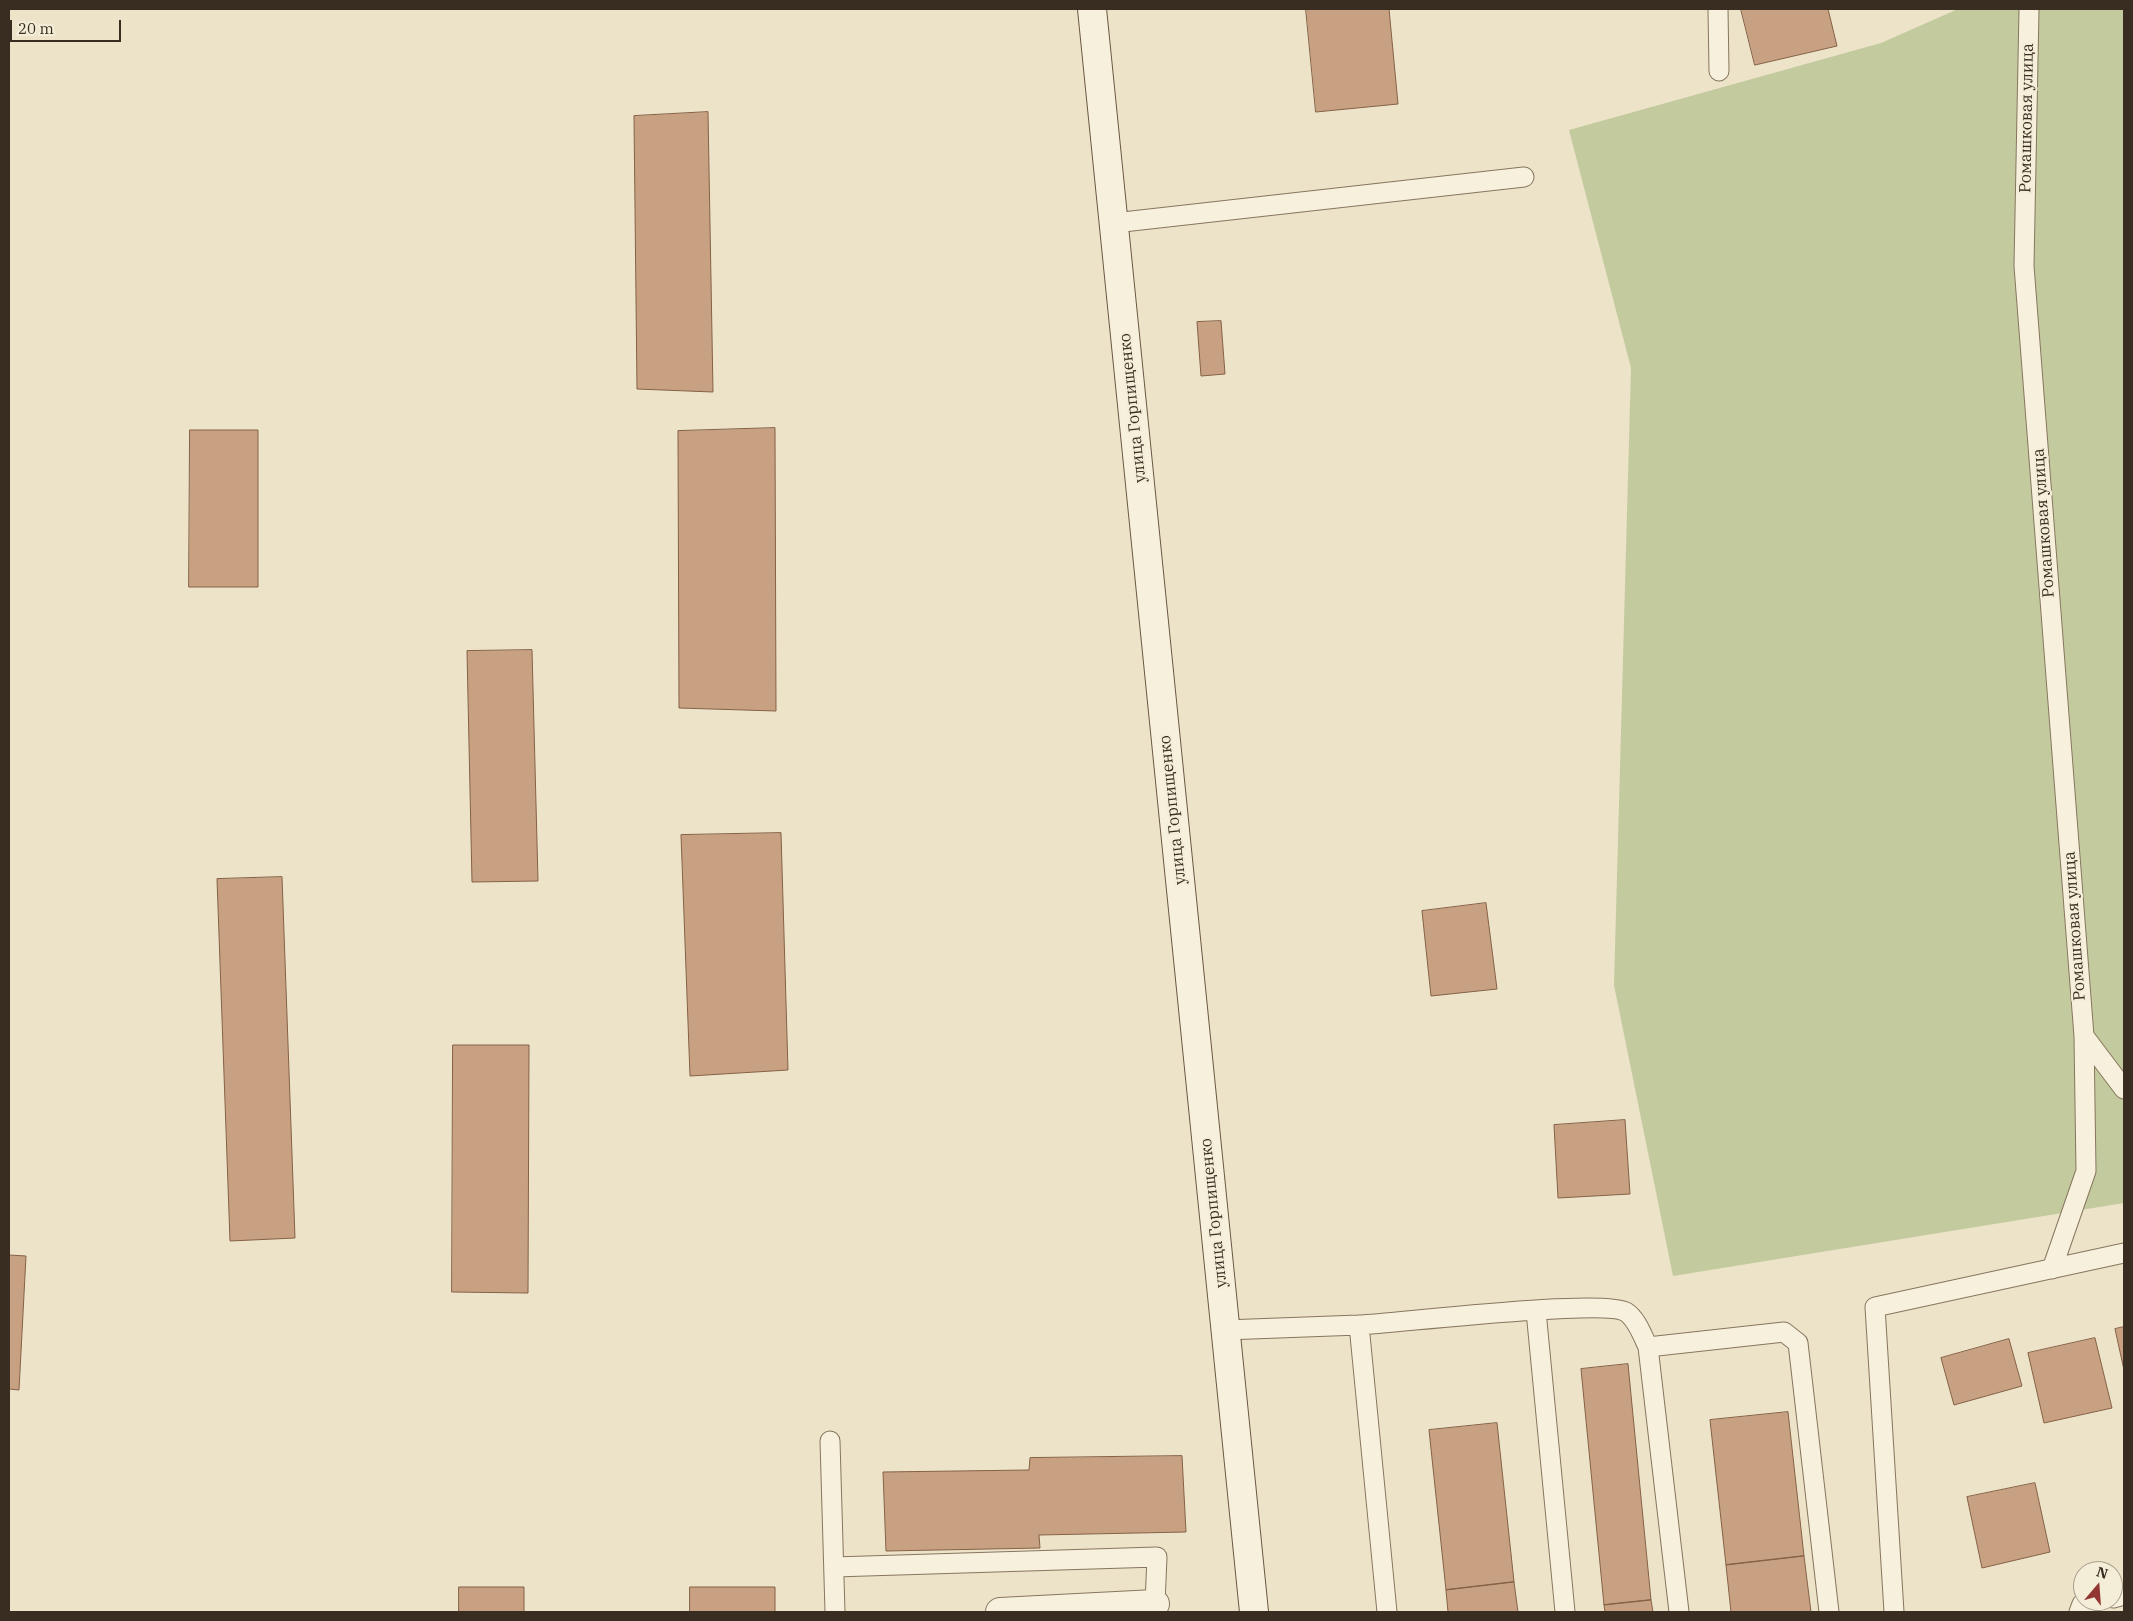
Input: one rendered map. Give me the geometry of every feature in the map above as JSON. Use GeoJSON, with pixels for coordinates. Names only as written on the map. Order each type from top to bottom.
{"type":"FeatureCollection","features":[{"type":"Feature","properties":{"kind":"main road","name":"улица Горпищенко"},"geometry":{"type":"LineString","coordinates":[[1092,9],[1254,1612]]}},
{"type":"Feature","properties":{"kind":"main road"},"geometry":{"type":"LineString","coordinates":[[1000,1612],[1155,1604]]}},
{"type":"Feature","properties":{"kind":"lane"},"geometry":{"type":"LineString","coordinates":[[1718,9],[1719,71]]}},
{"type":"Feature","properties":{"kind":"lane","name":"Ромашковая улица"},"geometry":{"type":"LineString","coordinates":[[2029,9],[2024,266],[2084,1036],[2086,1171],[2052,1269]]}},
{"type":"Feature","properties":{"kind":"lane"},"geometry":{"type":"LineString","coordinates":[[1114,223],[1524,177]]}},
{"type":"Feature","properties":{"kind":"lane"},"geometry":{"type":"LineString","coordinates":[[2084,1036],[2124,1089]]}},
{"type":"Feature","properties":{"kind":"lane"},"geometry":{"type":"LineString","coordinates":[[1894,1612],[1875,1307],[2124,1253]]}},
{"type":"Feature","properties":{"kind":"lane"},"geometry":{"type":"LineString","coordinates":[[1226,1330],[1359,1325],[1536,1311],[1612,1308],[1627,1312],[1648,1347],[1679,1612]]}},
{"type":"Feature","properties":{"kind":"lane"},"geometry":{"type":"LineString","coordinates":[[1536,1311],[1565,1612]]}},
{"type":"Feature","properties":{"kind":"lane"},"geometry":{"type":"LineString","coordinates":[[1359,1325],[1388,1612]]}},
{"type":"Feature","properties":{"kind":"lane"},"geometry":{"type":"LineString","coordinates":[[1648,1347],[1784,1332],[1798,1343],[1829,1612]]}},
{"type":"Feature","properties":{"kind":"lane"},"geometry":{"type":"LineString","coordinates":[[830,1441],[836,1612]]}},
{"type":"Feature","properties":{"kind":"lane"},"geometry":{"type":"LineString","coordinates":[[834,1568],[1157,1557],[1155,1604]]}},
{"type":"Feature","properties":{"kind":"green space"},"geometry":{"type":"Polygon","coordinates":[[[1958,9],[2124,9],[2124,1203],[1673,1276],[1614,985],[1631,368],[1569,130],[1881,43],[1958,9]]]}},
{"type":"Feature","properties":{"kind":"building"},"geometry":{"type":"Polygon","coordinates":[[[1306,9],[1389,9],[1398,104],[1316,112],[1306,9]]]}},
{"type":"Feature","properties":{"kind":"building"},"geometry":{"type":"Polygon","coordinates":[[[1741,9],[1828,9],[1837,46],[1755,65],[1741,9]]]}},
{"type":"Feature","properties":{"kind":"building"},"geometry":{"type":"Polygon","coordinates":[[[708,112],[713,392],[637,389],[634,116],[708,112]]]}},
{"type":"Feature","properties":{"kind":"building"},"geometry":{"type":"Polygon","coordinates":[[[1221,321],[1225,374],[1201,376],[1197,322],[1221,321]]]}},
{"type":"Feature","properties":{"kind":"building"},"geometry":{"type":"Polygon","coordinates":[[[775,428],[776,711],[679,708],[678,431],[775,428]]]}},
{"type":"Feature","properties":{"kind":"building"},"geometry":{"type":"Polygon","coordinates":[[[190,430],[258,430],[258,587],[189,587],[190,430]]]}},
{"type":"Feature","properties":{"kind":"building"},"geometry":{"type":"Polygon","coordinates":[[[532,650],[538,881],[472,882],[467,651],[532,650]]]}},
{"type":"Feature","properties":{"kind":"building"},"geometry":{"type":"Polygon","coordinates":[[[781,833],[788,1070],[690,1076],[681,835],[781,833]]]}},
{"type":"Feature","properties":{"kind":"building"},"geometry":{"type":"Polygon","coordinates":[[[282,877],[295,1238],[230,1241],[217,879],[282,877]]]}},
{"type":"Feature","properties":{"kind":"building"},"geometry":{"type":"Polygon","coordinates":[[[1486,903],[1497,989],[1431,996],[1422,911],[1486,903]]]}},
{"type":"Feature","properties":{"kind":"building"},"geometry":{"type":"Polygon","coordinates":[[[453,1045],[529,1045],[528,1293],[452,1292],[453,1045]]]}},
{"type":"Feature","properties":{"kind":"building"},"geometry":{"type":"Polygon","coordinates":[[[1625,1120],[1630,1194],[1558,1198],[1554,1125],[1625,1120]]]}},
{"type":"Feature","properties":{"kind":"building"},"geometry":{"type":"Polygon","coordinates":[[[9,1255],[26,1256],[19,1390],[9,1389],[9,1255]]]}},
{"type":"Feature","properties":{"kind":"building"},"geometry":{"type":"Polygon","coordinates":[[[2124,1327],[2124,1370],[2115,1329],[2124,1327]]]}},
{"type":"Feature","properties":{"kind":"building"},"geometry":{"type":"Polygon","coordinates":[[[2095,1338],[2112,1408],[2044,1423],[2028,1353],[2095,1338]]]}},
{"type":"Feature","properties":{"kind":"building"},"geometry":{"type":"Polygon","coordinates":[[[2009,1339],[2022,1386],[1954,1405],[1941,1358],[2009,1339]]]}},
{"type":"Feature","properties":{"kind":"building"},"geometry":{"type":"Polygon","coordinates":[[[1628,1364],[1651,1600],[1604,1605],[1581,1369],[1628,1364]]]}},
{"type":"Feature","properties":{"kind":"building"},"geometry":{"type":"Polygon","coordinates":[[[1788,1412],[1804,1556],[1726,1565],[1710,1420],[1788,1412]]]}},
{"type":"Feature","properties":{"kind":"building"},"geometry":{"type":"Polygon","coordinates":[[[1497,1423],[1514,1582],[1446,1590],[1429,1430],[1497,1423]]]}},
{"type":"Feature","properties":{"kind":"building"},"geometry":{"type":"Polygon","coordinates":[[[1182,1456],[1186,1532],[1039,1535],[1040,1548],[886,1551],[883,1472],[1029,1470],[1030,1458],[1182,1456]]]}},
{"type":"Feature","properties":{"kind":"building"},"geometry":{"type":"Polygon","coordinates":[[[2035,1483],[2050,1552],[1982,1568],[1967,1497],[2035,1483]]]}},
{"type":"Feature","properties":{"kind":"building"},"geometry":{"type":"Polygon","coordinates":[[[1804,1556],[1811,1612],[1731,1612],[1726,1565],[1804,1556]]]}},
{"type":"Feature","properties":{"kind":"building"},"geometry":{"type":"Polygon","coordinates":[[[1514,1582],[1518,1612],[1448,1612],[1446,1590],[1514,1582]]]}},
{"type":"Feature","properties":{"kind":"building"},"geometry":{"type":"Polygon","coordinates":[[[459,1587],[524,1587],[524,1612],[459,1612],[459,1587]]]}},
{"type":"Feature","properties":{"kind":"building"},"geometry":{"type":"Polygon","coordinates":[[[690,1587],[775,1587],[775,1612],[690,1612],[690,1587]]]}},
{"type":"Feature","properties":{"kind":"building"},"geometry":{"type":"Polygon","coordinates":[[[1651,1600],[1653,1612],[1605,1612],[1604,1605],[1651,1600]]]}}]}
